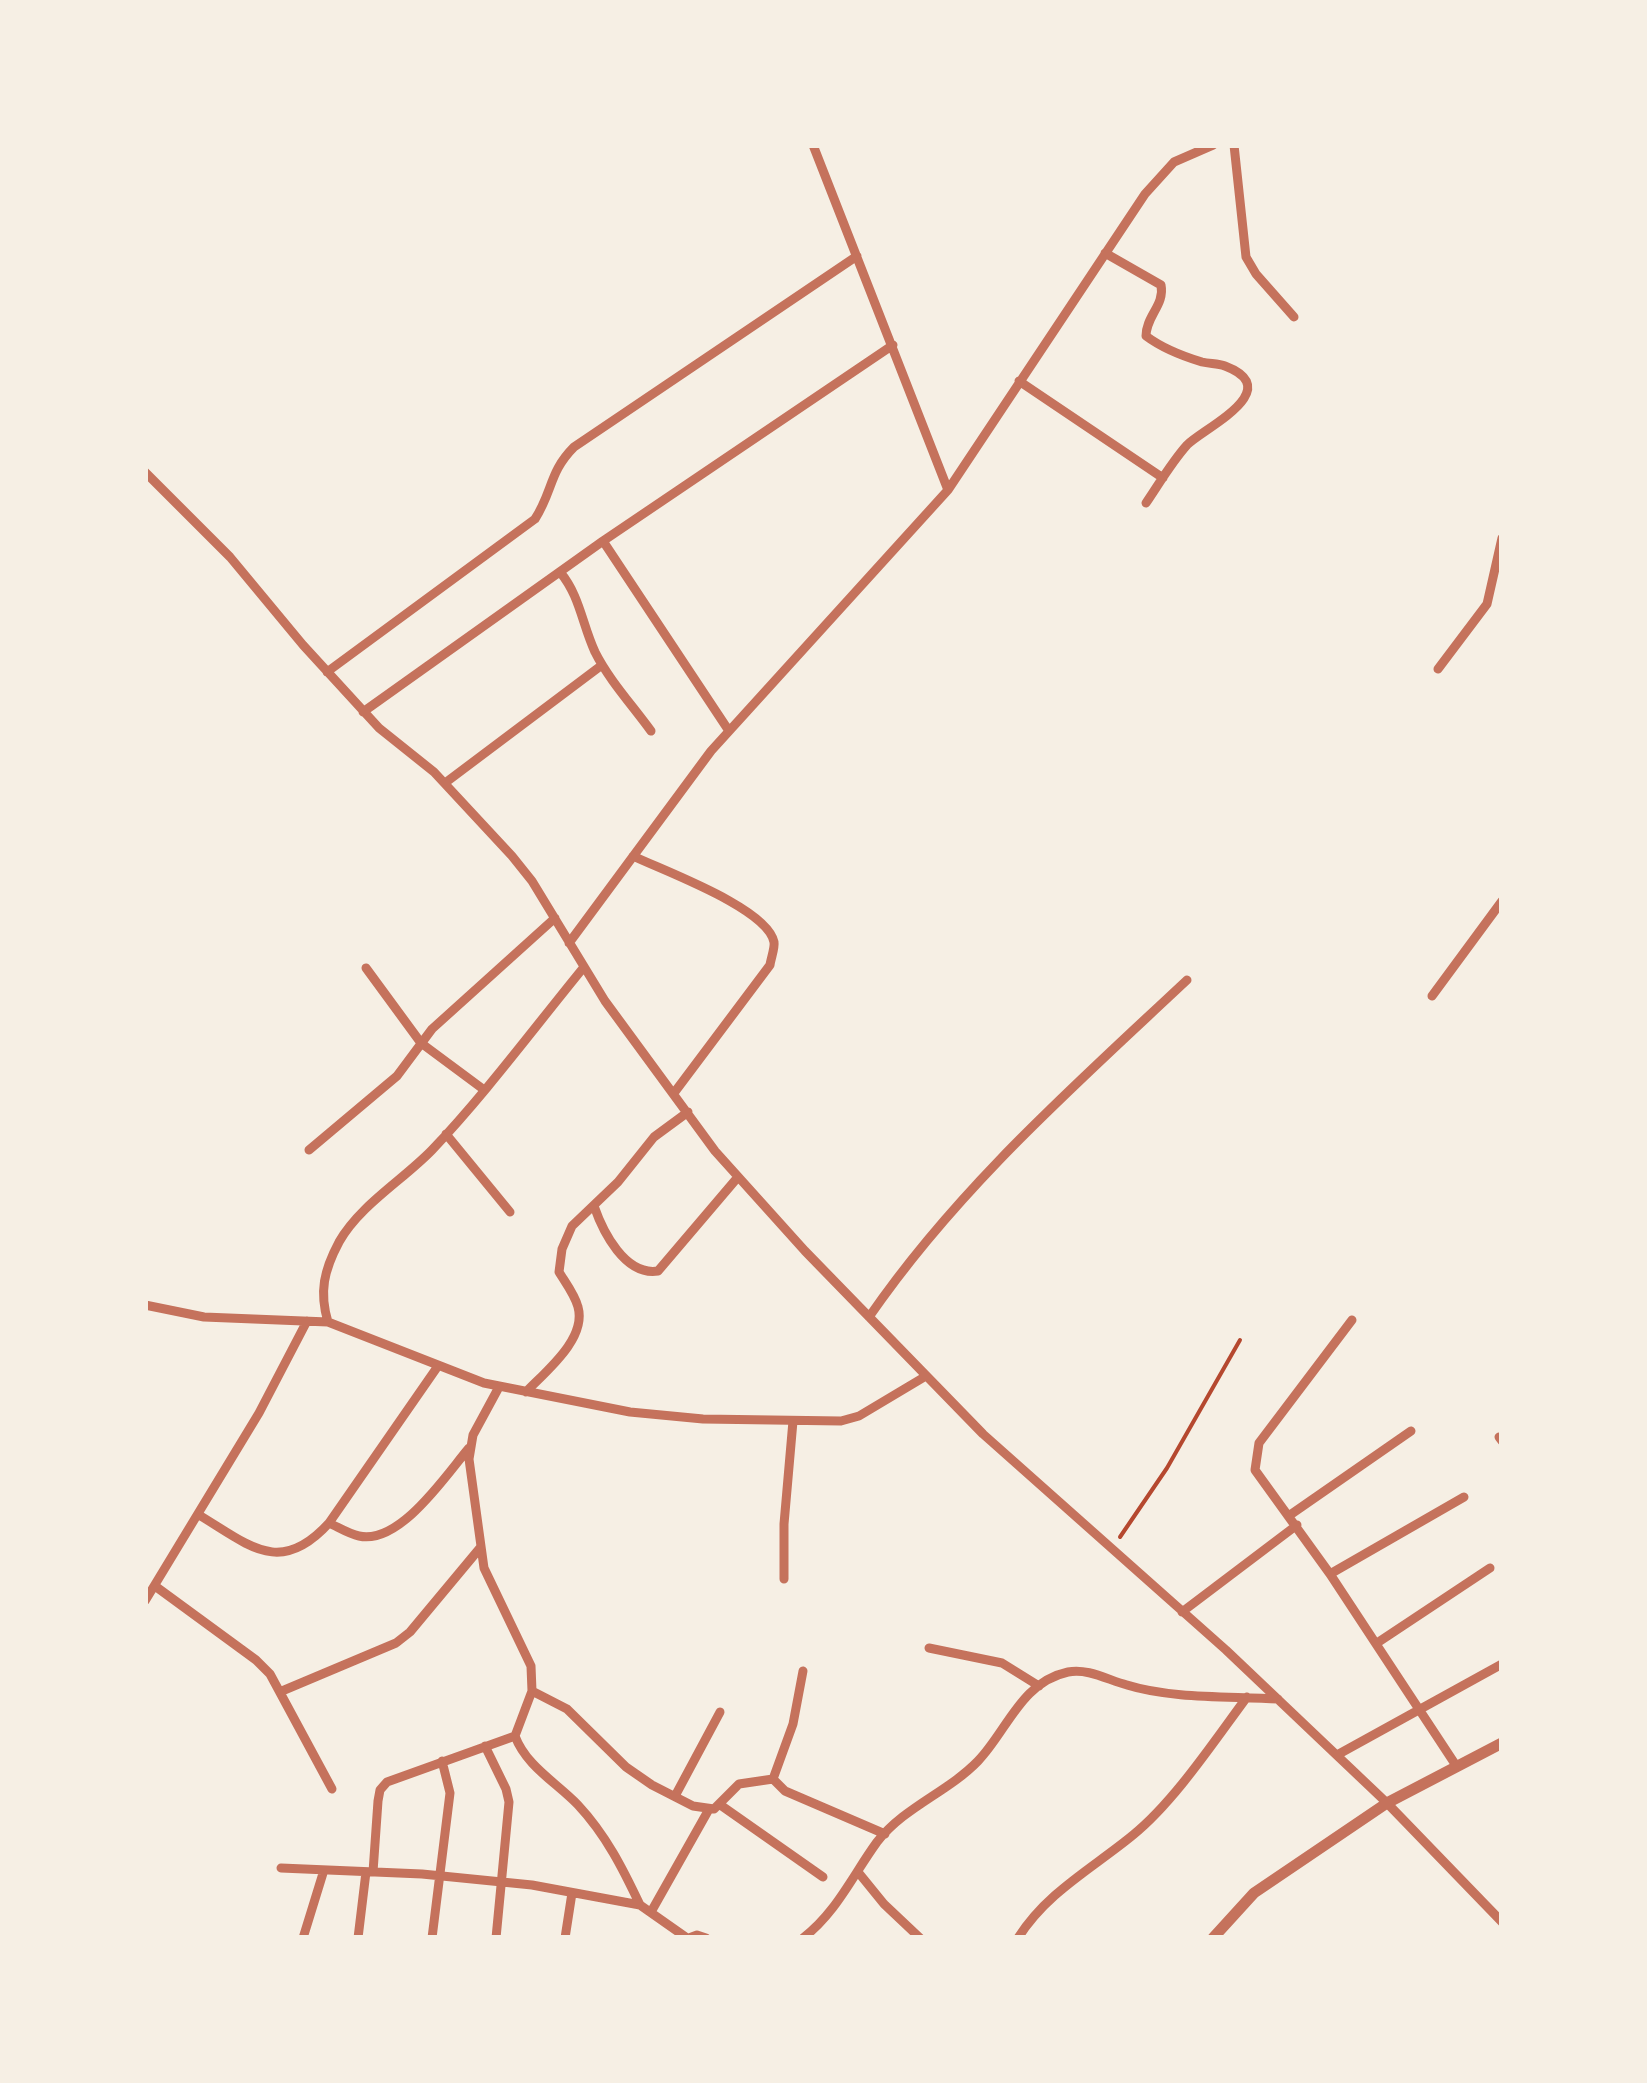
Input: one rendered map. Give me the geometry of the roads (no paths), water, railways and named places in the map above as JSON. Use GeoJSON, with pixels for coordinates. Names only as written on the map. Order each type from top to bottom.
{"type":"FeatureCollection","features":[{"type":"Feature","properties":{"kind":"street"},"geometry":{"type":"LineString","coordinates":[[813,145],[948,490]]}},
{"type":"Feature","properties":{"kind":"street"},"geometry":{"type":"LineString","coordinates":[[570,942],[729,731],[948,490],[1155,182],[1188,150],[1213,145]]}},
{"type":"Feature","properties":{"kind":"street"},"geometry":{"type":"LineString","coordinates":[[1234,145],[1246,256],[1294,317]]}},
{"type":"Feature","properties":{"kind":"street"},"geometry":{"type":"LineString","coordinates":[[1104,253],[1161,285],[1163,295],[1146,324],[1146,336],[1183,355],[1224,365],[1241,375],[1246,388],[1242,404],[1230,417],[1190,441],[1146,503]]}},
{"type":"Feature","properties":{"kind":"street"},"geometry":{"type":"LineString","coordinates":[[327,672],[536,519],[546,502],[558,463],[574,447],[856,256]]}},
{"type":"Feature","properties":{"kind":"street"},"geometry":{"type":"LineString","coordinates":[[364,712],[604,541],[893,345]]}},
{"type":"Feature","properties":{"kind":"street"},"geometry":{"type":"LineString","coordinates":[[1019,381],[1164,478]]}},
{"type":"Feature","properties":{"kind":"street"},"geometry":{"type":"LineString","coordinates":[[145,472],[230,557],[364,712],[445,783],[532,880],[605,1001],[715,1151],[869,1317],[983,1434],[1387,1802],[1502,1922]]}},
{"type":"Feature","properties":{"kind":"street"},"geometry":{"type":"LineString","coordinates":[[1438,669],[1487,604],[1502,538]]}},
{"type":"Feature","properties":{"kind":"street"},"geometry":{"type":"LineString","coordinates":[[604,541],[729,731]]}},
{"type":"Feature","properties":{"kind":"street"},"geometry":{"type":"LineString","coordinates":[[560,572],[578,600],[602,664],[651,731]]}},
{"type":"Feature","properties":{"kind":"street"},"geometry":{"type":"LineString","coordinates":[[445,783],[602,664]]}},
{"type":"Feature","properties":{"kind":"street"},"geometry":{"type":"LineString","coordinates":[[633,856],[738,906],[765,924],[775,943],[770,965],[674,1093]]}},
{"type":"Feature","properties":{"kind":"street"},"geometry":{"type":"LineString","coordinates":[[1432,996],[1502,901]]}},
{"type":"Feature","properties":{"kind":"street"},"geometry":{"type":"LineString","coordinates":[[310,1150],[397,1076],[421,1044],[476,987],[554,918]]}},
{"type":"Feature","properties":{"kind":"street"},"geometry":{"type":"LineString","coordinates":[[328,1322],[321,1298],[328,1265],[341,1238],[446,1134],[584,967]]}},
{"type":"Feature","properties":{"kind":"street"},"geometry":{"type":"LineString","coordinates":[[366,968],[421,1044],[483,1089]]}},
{"type":"Feature","properties":{"kind":"street"},"geometry":{"type":"LineString","coordinates":[[869,1317],[917,1252],[981,1179],[1187,980]]}},
{"type":"Feature","properties":{"kind":"street"},"geometry":{"type":"LineString","coordinates":[[526,1392],[570,1341],[579,1324],[578,1307],[559,1272],[566,1237],[654,1137],[688,1112]]}},
{"type":"Feature","properties":{"kind":"street"},"geometry":{"type":"LineString","coordinates":[[446,1134],[510,1212]]}},
{"type":"Feature","properties":{"kind":"street"},"geometry":{"type":"LineString","coordinates":[[594,1206],[611,1243],[635,1265],[649,1272],[658,1271],[738,1177]]}},
{"type":"Feature","properties":{"kind":"street"},"geometry":{"type":"LineString","coordinates":[[145,1306],[204,1317],[328,1322],[499,1386],[672,1418],[841,1422],[860,1416],[926,1376]]}},
{"type":"Feature","properties":{"kind":"street"},"geometry":{"type":"LineString","coordinates":[[1352,1320],[1259,1443],[1255,1470],[1297,1525],[1457,1767]]}},
{"type":"Feature","properties":{"kind":"street"},"geometry":{"type":"LineString","coordinates":[[145,1600],[260,1413],[308,1321]]}},
{"type":"Feature","properties":{"kind":"street"},"geometry":{"type":"LineString","coordinates":[[199,1515],[265,1554],[288,1552],[309,1544],[328,1524],[438,1366]]}},
{"type":"Feature","properties":{"kind":"street"},"geometry":{"type":"LineString","coordinates":[[328,1524],[372,1537],[389,1531],[416,1510],[469,1448],[499,1386]]}},
{"type":"Feature","properties":{"kind":"street"},"geometry":{"type":"LineString","coordinates":[[784,1578],[784,1524],[794,1422]]}},
{"type":"Feature","properties":{"kind":"street"},"geometry":{"type":"LineString","coordinates":[[1290,1515],[1411,1431]]}},
{"type":"Feature","properties":{"kind":"street"},"geometry":{"type":"LineString","coordinates":[[469,1448],[480,1548],[492,1587],[531,1666],[532,1692],[515,1736],[524,1756],[580,1808],[613,1849],[640,1905]]}},
{"type":"Feature","properties":{"kind":"street"},"geometry":{"type":"LineString","coordinates":[[1330,1574],[1464,1497]]}},
{"type":"Feature","properties":{"kind":"street"},"geometry":{"type":"LineString","coordinates":[[1182,1612],[1297,1525]]}},
{"type":"Feature","properties":{"kind":"street"},"geometry":{"type":"LineString","coordinates":[[282,1691],[396,1642],[410,1632],[480,1548]]}},
{"type":"Feature","properties":{"kind":"street"},"geometry":{"type":"LineString","coordinates":[[1376,1644],[1490,1568]]}},
{"type":"Feature","properties":{"kind":"street"},"geometry":{"type":"LineString","coordinates":[[156,1586],[256,1660],[282,1691],[332,1789]]}},
{"type":"Feature","properties":{"kind":"street"},"geometry":{"type":"LineString","coordinates":[[929,1648],[1002,1663],[1040,1686]]}},
{"type":"Feature","properties":{"kind":"street"},"geometry":{"type":"LineString","coordinates":[[1336,1755],[1502,1664]]}},
{"type":"Feature","properties":{"kind":"street"},"geometry":{"type":"LineString","coordinates":[[773,1778],[794,1724],[803,1672]]}},
{"type":"Feature","properties":{"kind":"street"},"geometry":{"type":"LineString","coordinates":[[803,1938],[813,1934],[885,1834],[977,1762],[1023,1698],[1067,1672],[1086,1672],[1164,1693],[1278,1699]]}},
{"type":"Feature","properties":{"kind":"street"},"geometry":{"type":"LineString","coordinates":[[532,1692],[566,1708],[626,1766],[675,1796],[708,1810]]}},
{"type":"Feature","properties":{"kind":"street"},"geometry":{"type":"LineString","coordinates":[[1018,1938],[1044,1904],[1136,1834],[1247,1697]]}},
{"type":"Feature","properties":{"kind":"street"},"geometry":{"type":"LineString","coordinates":[[675,1796],[720,1712]]}},
{"type":"Feature","properties":{"kind":"street"},"geometry":{"type":"LineString","coordinates":[[358,1938],[380,1790],[401,1774],[515,1736]]}},
{"type":"Feature","properties":{"kind":"street"},"geometry":{"type":"LineString","coordinates":[[1213,1938],[1254,1893],[1387,1802],[1502,1743]]}},
{"type":"Feature","properties":{"kind":"street"},"geometry":{"type":"LineString","coordinates":[[485,1746],[506,1789],[508,1802],[496,1938]]}},
{"type":"Feature","properties":{"kind":"street"},"geometry":{"type":"LineString","coordinates":[[432,1938],[450,1793],[442,1761]]}},
{"type":"Feature","properties":{"kind":"street"},"geometry":{"type":"LineString","coordinates":[[773,1778],[785,1791],[885,1834]]}},
{"type":"Feature","properties":{"kind":"street"},"geometry":{"type":"LineString","coordinates":[[650,1912],[708,1810],[739,1784],[773,1778]]}},
{"type":"Feature","properties":{"kind":"street"},"geometry":{"type":"LineString","coordinates":[[719,1804],[824,1878]]}},
{"type":"Feature","properties":{"kind":"street"},"geometry":{"type":"LineString","coordinates":[[281,1868],[439,1876],[572,1892],[640,1905],[688,1938],[706,1938]]}},
{"type":"Feature","properties":{"kind":"street"},"geometry":{"type":"LineString","coordinates":[[303,1938],[324,1870]]}},
{"type":"Feature","properties":{"kind":"street"},"geometry":{"type":"LineString","coordinates":[[858,1872],[920,1938]]}},
{"type":"Feature","properties":{"kind":"street"},"geometry":{"type":"LineString","coordinates":[[565,1938],[572,1892]]}}]}
